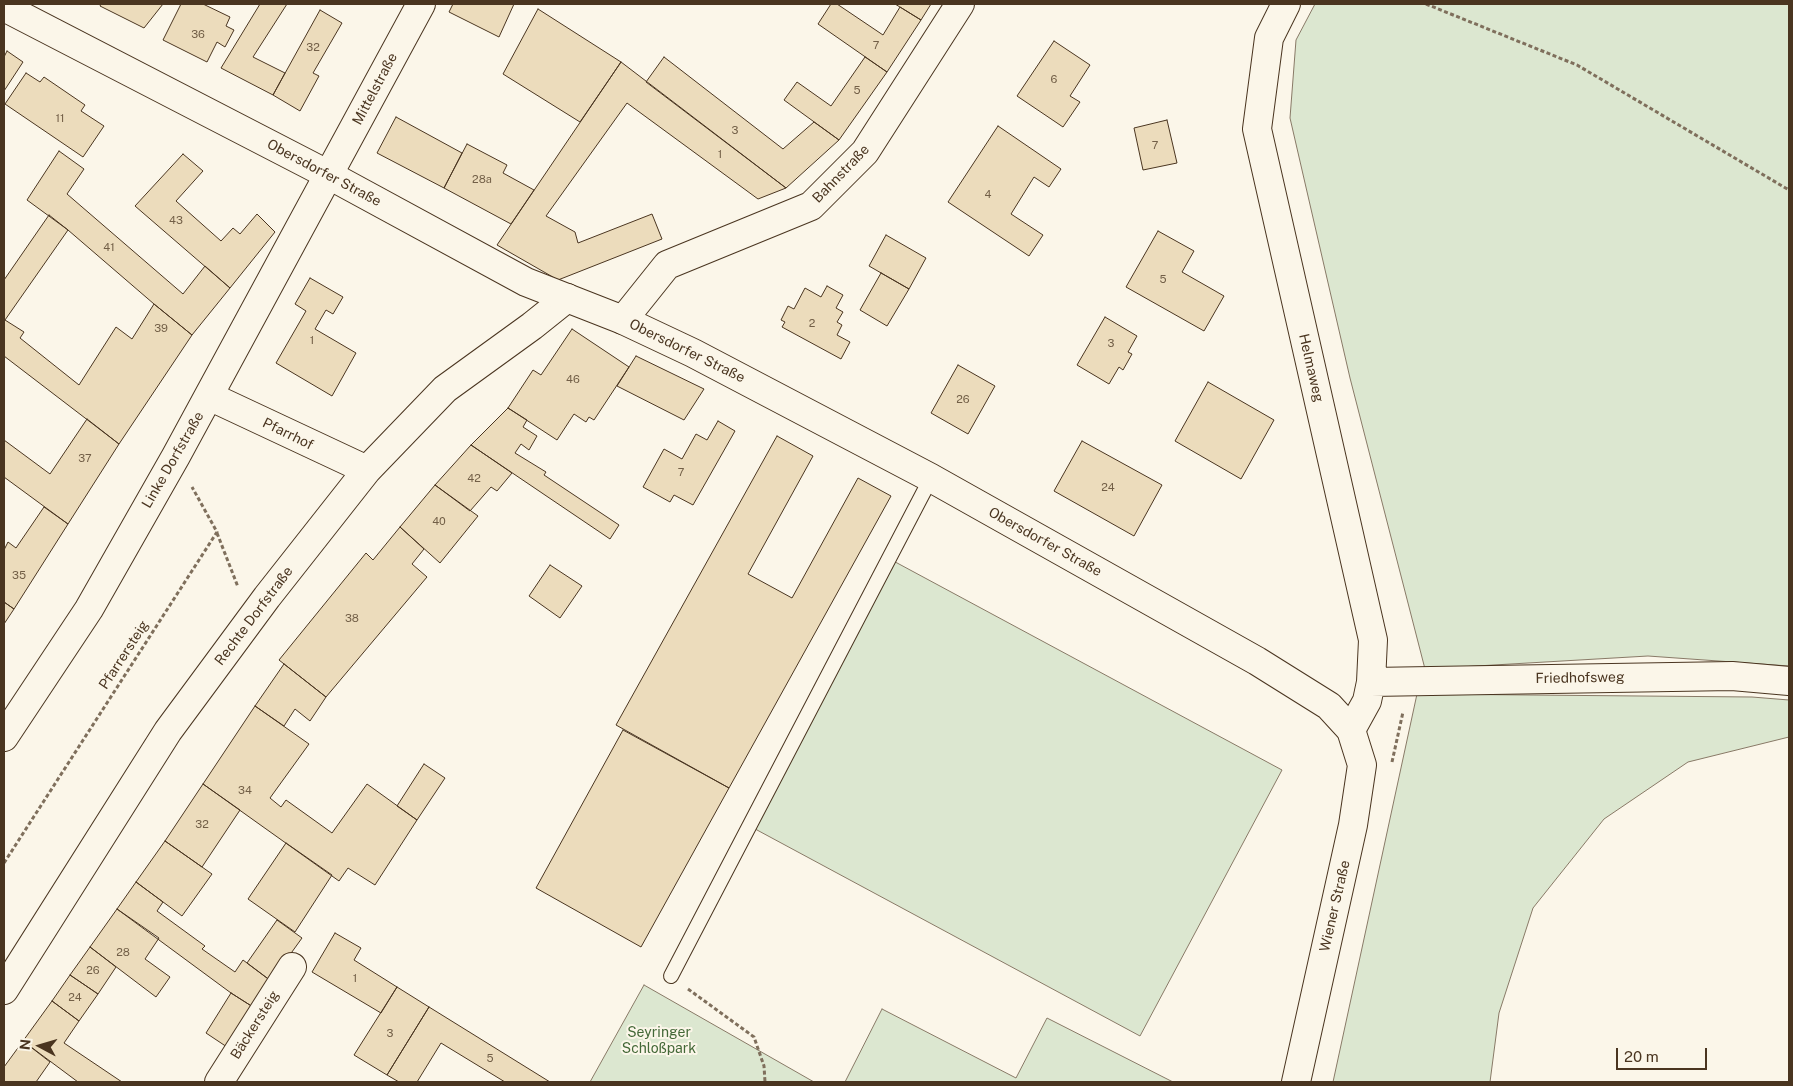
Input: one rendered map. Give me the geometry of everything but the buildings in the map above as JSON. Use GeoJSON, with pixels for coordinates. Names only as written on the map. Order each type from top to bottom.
{"type":"FeatureCollection","features":[{"type":"Feature","properties":{"kind":"street","name":"Mittelstraße"},"geometry":{"type":"LineString","coordinates":[[329,175],[421,4]]}},
{"type":"Feature","properties":{"kind":"street","name":"Bahnstraße"},"geometry":{"type":"LineString","coordinates":[[623,320],[667,266],[811,206],[865,152],[960,4]]}},
{"type":"Feature","properties":{"kind":"street","name":"Helmaweg"},"geometry":{"type":"LineString","coordinates":[[1286,4],[1269,38],[1257,129],[1373,640],[1368,701],[1351,730]]}},
{"type":"Feature","properties":{"kind":"street","name":"Obersdorfer Straße"},"geometry":{"type":"LineString","coordinates":[[4,7],[329,175],[526,282],[623,320],[693,353],[931,478],[1257,661],[1329,706],[1351,730]]}},
{"type":"Feature","properties":{"kind":"street","name":"Linke Dorfstraße"},"geometry":{"type":"LineString","coordinates":[[4,737],[88,609],[210,396],[329,175]]}},
{"type":"Feature","properties":{"kind":"street","name":"Rechte Dorfstraße"},"geometry":{"type":"LineString","coordinates":[[4,990],[168,731],[251,619],[367,470],[445,390],[567,298]]}},
{"type":"Feature","properties":{"kind":"street","name":"Pfarrhof"},"geometry":{"type":"LineString","coordinates":[[210,396],[367,470]]}},
{"type":"Feature","properties":{"kind":"street","name":"Friedhofsweg"},"geometry":{"type":"LineString","coordinates":[[1371,682],[1732,676],[1789,681]]}},
{"type":"Feature","properties":{"kind":"street","name":"Wiener Straße"},"geometry":{"type":"LineString","coordinates":[[1296,1082],[1353,825],[1362,765],[1351,730]]}},
{"type":"Feature","properties":{"kind":"street","name":"Bäckersteig"},"geometry":{"type":"LineString","coordinates":[[219,1082],[292,967]]}},
{"type":"Feature","properties":{"kind":"lane"},"geometry":{"type":"LineString","coordinates":[[671,976],[931,478]]}},
{"type":"Feature","properties":{"kind":"path"},"geometry":{"type":"LineString","coordinates":[[1426,4],[1577,65],[1789,190]]}},
{"type":"Feature","properties":{"kind":"path"},"geometry":{"type":"LineString","coordinates":[[176,456],[217,532],[251,619]]}},
{"type":"Feature","properties":{"kind":"path","name":"Pfarrersteig"},"geometry":{"type":"LineString","coordinates":[[4,863],[217,532]]}},
{"type":"Feature","properties":{"kind":"path"},"geometry":{"type":"LineString","coordinates":[[671,976],[754,1037],[764,1066],[765,1082]]}},
{"type":"Feature","properties":{"kind":"green space"},"geometry":{"type":"Polygon","coordinates":[[[1315,4],[1789,4],[1789,666],[1648,656],[1425,669],[1350,378],[1290,118],[1296,40],[1315,4]]]}},
{"type":"Feature","properties":{"kind":"green space"},"geometry":{"type":"Polygon","coordinates":[[[886,557],[1282,770],[1140,1036],[744,823],[886,557]]]}},
{"type":"Feature","properties":{"kind":"green space"},"geometry":{"type":"Polygon","coordinates":[[[1417,694],[1752,697],[1789,700],[1789,737],[1688,762],[1604,819],[1533,908],[1499,1013],[1490,1082],[1333,1082],[1417,694]]]}},
{"type":"Feature","properties":{"kind":"green space","name":"Seyringer Schloßpark"},"geometry":{"type":"Polygon","coordinates":[[[644,985],[814,1082],[590,1082],[644,985]]]}},
{"type":"Feature","properties":{"kind":"green space"},"geometry":{"type":"Polygon","coordinates":[[[882,1009],[1016,1078],[1047,1018],[1173,1082],[845,1082],[882,1009]]]}}]}
